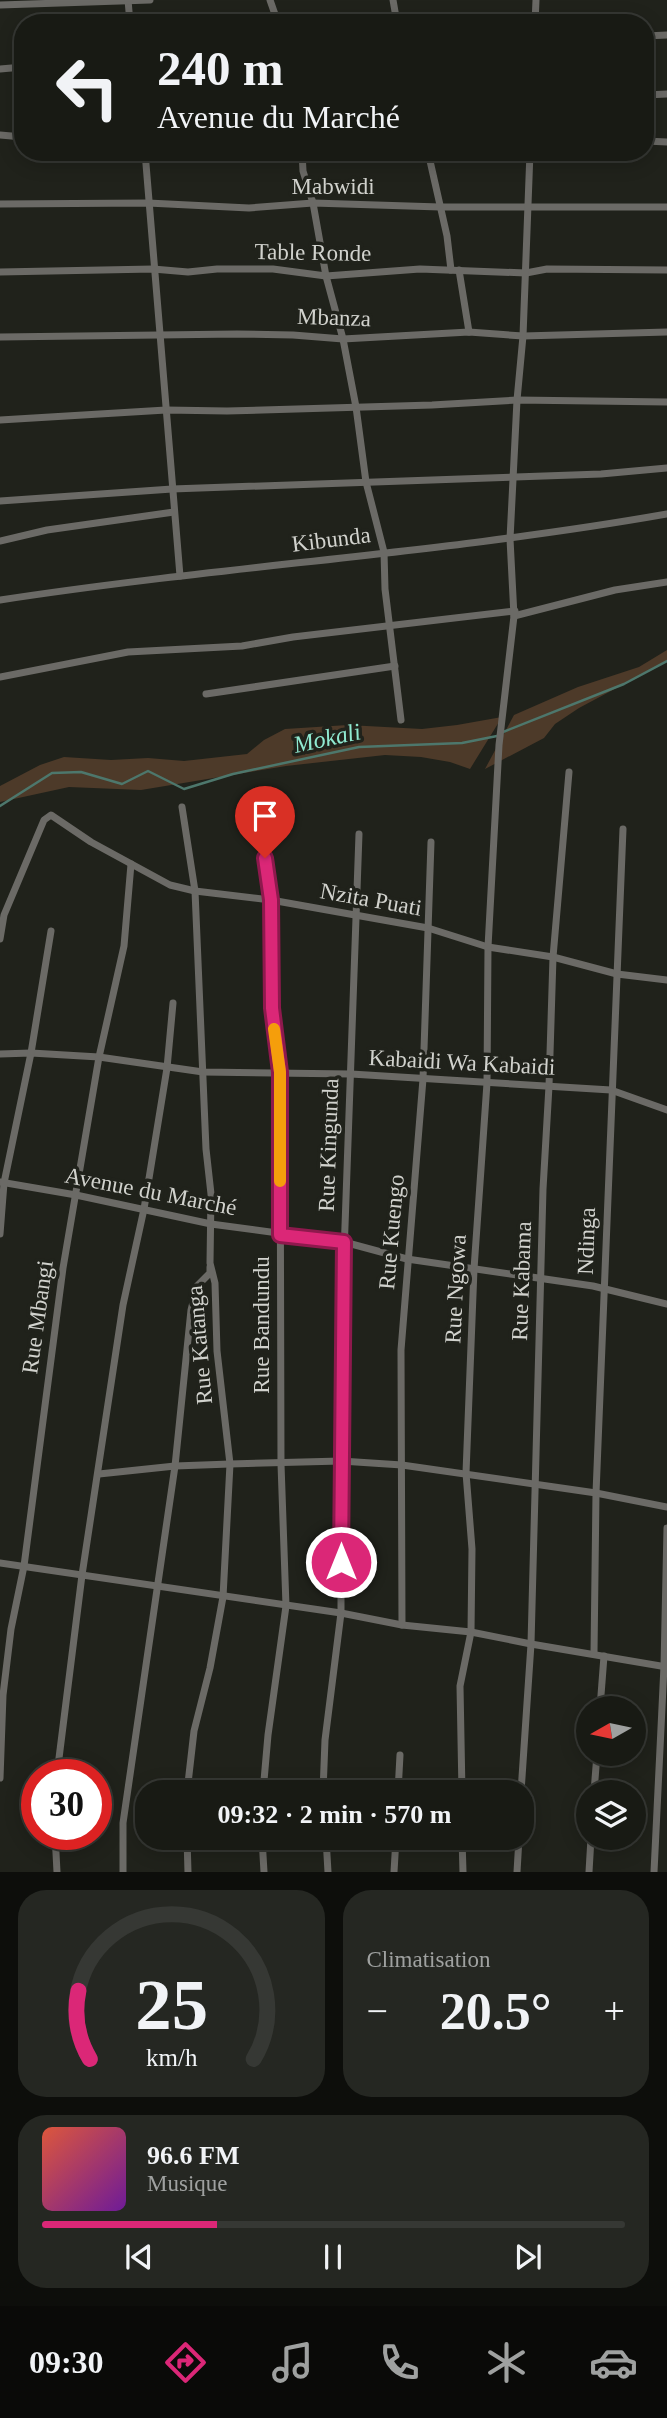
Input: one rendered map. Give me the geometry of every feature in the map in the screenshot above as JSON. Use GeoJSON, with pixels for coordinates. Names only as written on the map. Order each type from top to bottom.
{"type":"FeatureCollection","features":[{"type":"Feature","properties":{"kind":"street"},"geometry":{"type":"LineString","coordinates":[[0,5],[150,0]]}},
{"type":"Feature","properties":{"kind":"street"},"geometry":{"type":"LineString","coordinates":[[146,161],[180,576]]}},
{"type":"Feature","properties":{"kind":"street"},"geometry":{"type":"LineString","coordinates":[[302,161],[326,276],[343,339],[366,482],[384,552],[385,589],[401,720]]}},
{"type":"Feature","properties":{"kind":"street"},"geometry":{"type":"LineString","coordinates":[[430,161],[469,332]]}},
{"type":"Feature","properties":{"kind":"street","name":"Rue Ngowa"},"geometry":{"type":"LineString","coordinates":[[462,1780],[460,1686],[471,1632],[472,1549],[466,1473],[474,1269],[487,1083],[488,947],[499,745],[515,614],[510,540],[523,336],[530,161]]}},
{"type":"Feature","properties":{"kind":"street","name":"Mabwidi"},"geometry":{"type":"LineString","coordinates":[[0,204],[148,203],[249,208],[313,203],[440,207],[667,207]]}},
{"type":"Feature","properties":{"kind":"street","name":"Table Ronde"},"geometry":{"type":"LineString","coordinates":[[0,272],[273,269],[326,276],[420,269],[526,273],[547,269],[667,270]]}},
{"type":"Feature","properties":{"kind":"street","name":"Mbanza"},"geometry":{"type":"LineString","coordinates":[[0,337],[161,334],[293,335],[343,339],[469,332],[523,336],[667,332]]}},
{"type":"Feature","properties":{"kind":"street"},"geometry":{"type":"LineString","coordinates":[[0,420],[166,410],[356,407],[517,400],[667,402]]}},
{"type":"Feature","properties":{"kind":"street"},"geometry":{"type":"LineString","coordinates":[[0,501],[172,489],[601,474],[667,468]]}},
{"type":"Feature","properties":{"kind":"street"},"geometry":{"type":"LineString","coordinates":[[0,541],[47,530],[174,512]]}},
{"type":"Feature","properties":{"kind":"street","name":"Kibunda"},"geometry":{"type":"LineString","coordinates":[[0,600],[384,552],[510,540],[667,514]]}},
{"type":"Feature","properties":{"kind":"street"},"geometry":{"type":"LineString","coordinates":[[0,677],[128,652],[242,646],[390,626],[515,614],[615,590],[667,582]]}},
{"type":"Feature","properties":{"kind":"street"},"geometry":{"type":"LineString","coordinates":[[206,694],[395,666]]}},
{"type":"Feature","properties":{"kind":"street","name":"Rue Kabama"},"geometry":{"type":"LineString","coordinates":[[522,1780],[531,1644],[533,1483],[553,957],[569,772]]}},
{"type":"Feature","properties":{"kind":"street","name":"Rue Katanga"},"geometry":{"type":"LineString","coordinates":[[182,807],[195,891],[211,1224],[209,1263],[215,1283],[217,1351],[230,1464],[223,1597],[210,1668],[194,1731],[188,1780]]}},
{"type":"Feature","properties":{"kind":"street","name":"Nzita Puati"},"geometry":{"type":"LineString","coordinates":[[0,939],[4,915],[44,820],[51,816],[91,842],[170,885],[428,928],[488,947],[553,957],[617,974],[667,980]]}},
{"type":"Feature","properties":{"kind":"street","name":"Rue Bandundu"},"geometry":{"type":"LineString","coordinates":[[259,817],[271,900],[272,1008],[280,1072],[281,1464],[286,1606],[264,1780]]}},
{"type":"Feature","properties":{"kind":"street","name":"Ndinga"},"geometry":{"type":"LineString","coordinates":[[594,1654],[603,1290],[623,829]]}},
{"type":"Feature","properties":{"kind":"street","name":"Rue Kingunda"},"geometry":{"type":"LineString","coordinates":[[323,1780],[325,1740],[341,1613],[344,1242],[359,834]]}},
{"type":"Feature","properties":{"kind":"street","name":"Rue Kuengo"},"geometry":{"type":"LineString","coordinates":[[402,1625],[401,1350],[423,1079],[431,842]]}},
{"type":"Feature","properties":{"kind":"street","name":"Rue Mbangi"},"geometry":{"type":"LineString","coordinates":[[0,1779],[3,1695],[11,1629],[23,1566],[63,1268],[99,1057],[124,946],[131,864]]}},
{"type":"Feature","properties":{"kind":"street"},"geometry":{"type":"LineString","coordinates":[[0,1234],[2,1182],[31,1053],[51,931]]}},
{"type":"Feature","properties":{"kind":"street"},"geometry":{"type":"LineString","coordinates":[[59,1759],[82,1575],[123,1305],[144,1209],[167,1068],[173,1003]]}},
{"type":"Feature","properties":{"kind":"street","name":"Kabaidi Wa Kabaidi"},"geometry":{"type":"LineString","coordinates":[[0,1054],[99,1057],[203,1072],[351,1074],[611,1090],[667,1110]]}},
{"type":"Feature","properties":{"kind":"street","name":"Avenue du Marché"},"geometry":{"type":"LineString","coordinates":[[2,1182],[211,1224],[344,1242],[407,1259],[593,1286],[667,1304]]}},
{"type":"Feature","properties":{"kind":"street"},"geometry":{"type":"LineString","coordinates":[[123,1872],[123,1823],[176,1466],[191,1310],[198,1286],[209,1273],[209,1263]]}},
{"type":"Feature","properties":{"kind":"street"},"geometry":{"type":"LineString","coordinates":[[99,1474],[176,1466],[341,1461],[466,1473],[667,1507]]}},
{"type":"Feature","properties":{"kind":"street"},"geometry":{"type":"LineString","coordinates":[[654,1872],[666,1666],[667,1528]]}},
{"type":"Feature","properties":{"kind":"street"},"geometry":{"type":"LineString","coordinates":[[0,1563],[158,1584],[402,1625],[471,1632],[666,1666]]}},
{"type":"Feature","properties":{"kind":"street"},"geometry":{"type":"LineString","coordinates":[[601,1696],[604,1656]]}},
{"type":"Feature","properties":{"kind":"street"},"geometry":{"type":"LineString","coordinates":[[399,1780],[400,1755]]}},
{"type":"Feature","properties":{"kind":"street"},"geometry":{"type":"LineString","coordinates":[[56,1850],[57,1872]]}},
{"type":"Feature","properties":{"kind":"street"},"geometry":{"type":"LineString","coordinates":[[187,1850],[188,1872]]}},
{"type":"Feature","properties":{"kind":"street"},"geometry":{"type":"LineString","coordinates":[[263,1850],[264,1872]]}},
{"type":"Feature","properties":{"kind":"street"},"geometry":{"type":"LineString","coordinates":[[327,1850],[328,1872]]}},
{"type":"Feature","properties":{"kind":"street"},"geometry":{"type":"LineString","coordinates":[[394,1872],[395,1850]]}},
{"type":"Feature","properties":{"kind":"street"},"geometry":{"type":"LineString","coordinates":[[462,1850],[463,1872]]}},
{"type":"Feature","properties":{"kind":"street"},"geometry":{"type":"LineString","coordinates":[[517,1872],[518,1850]]}},
{"type":"Feature","properties":{"kind":"street"},"geometry":{"type":"LineString","coordinates":[[589,1872],[590,1850]]}},
{"type":"Feature","properties":{"kind":"shaded area"},"geometry":{"type":"Polygon","coordinates":[[[667,650],[667,661],[579,708],[555,724],[544,738],[485,769],[514,715],[578,687],[639,667],[667,650]]]}},
{"type":"Feature","properties":{"kind":"shaded area"},"geometry":{"type":"Polygon","coordinates":[[[502,717],[470,769],[421,757],[385,755],[286,766],[141,790],[69,787],[0,802],[0,786],[40,765],[64,757],[184,761],[247,754],[264,740],[285,729],[348,725],[422,729],[502,717]]]}},
{"type":"Feature","properties":{"kind":"waterway","name":"Mokali"},"geometry":{"type":"LineString","coordinates":[[503,732],[624,684],[667,661]]}},
{"type":"Feature","properties":{"kind":"waterway","name":"Mokali"},"geometry":{"type":"LineString","coordinates":[[0,806],[52,773],[81,772],[122,784],[148,771],[184,789],[233,774],[359,747],[462,743],[497,736]]}},
{"type":"Feature","properties":{"kind":"slow traffic"},"geometry":{"type":"LineString","coordinates":[[274,1029],[280,1072],[280,1181]]}},
{"type":"Feature","properties":{"kind":"route"},"geometry":{"type":"LineString","coordinates":[[265,858],[271,900],[272,1008],[280,1072],[280,1235],[344,1242],[341,1562]]}}]}
